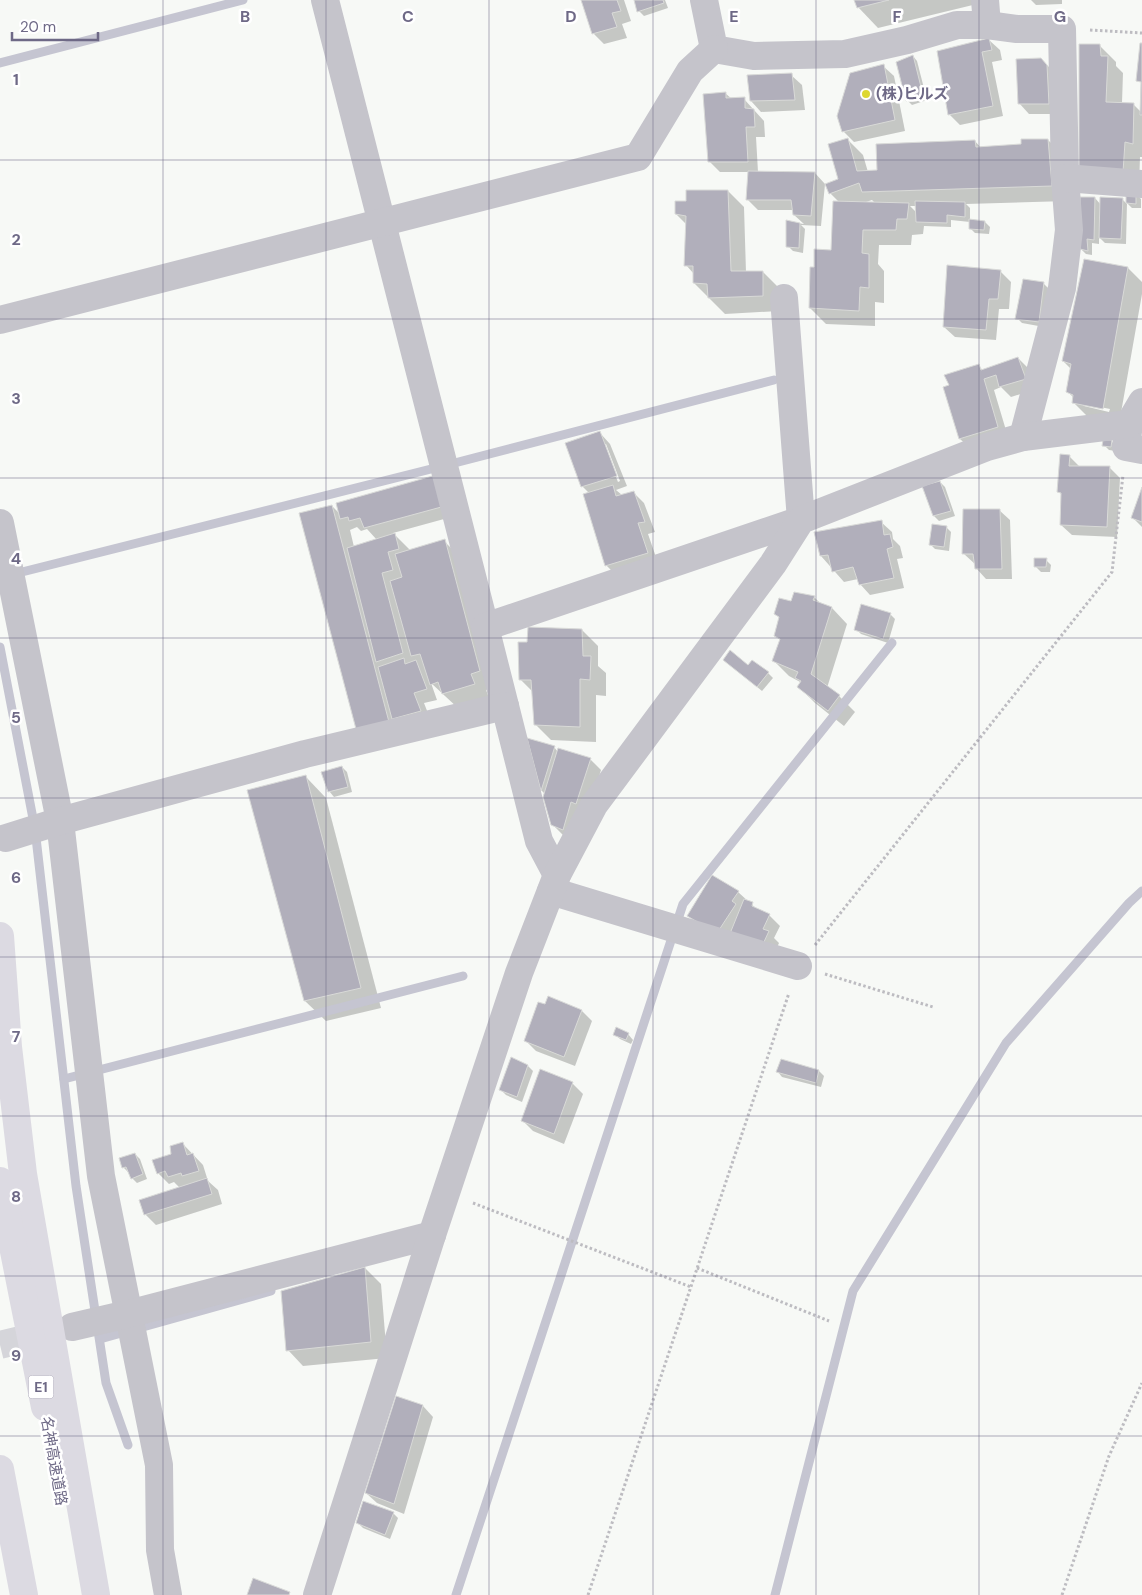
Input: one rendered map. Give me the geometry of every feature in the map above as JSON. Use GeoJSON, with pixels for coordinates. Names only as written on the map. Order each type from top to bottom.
{"type":"FeatureCollection","features":[{"type":"Feature","properties":{"kind":"highway"},"geometry":{"type":"LineString","coordinates":[[0,936],[8,1047],[23,1174],[96,1595]]}},
{"type":"Feature","properties":{"kind":"highway","name":"名神高速道路"},"geometry":{"type":"LineString","coordinates":[[0,1180],[43,1398],[78,1595]]}},
{"type":"Feature","properties":{"kind":"highway"},"geometry":{"type":"LineString","coordinates":[[0,1469],[24,1595]]}},
{"type":"Feature","properties":{"kind":"highway"},"geometry":{"type":"LineString","coordinates":[[0,1484],[12,1531]]}},
{"type":"Feature","properties":{"kind":"street"},"geometry":{"type":"LineString","coordinates":[[325,0],[539,841],[554,883]]}},
{"type":"Feature","properties":{"kind":"street"},"geometry":{"type":"LineString","coordinates":[[704,0],[714,49]]}},
{"type":"Feature","properties":{"kind":"street"},"geometry":{"type":"LineString","coordinates":[[714,49],[754,56],[845,54],[906,40],[957,25],[986,12],[1017,28],[1062,29],[1065,178],[1069,230],[1062,288],[1023,438]]}},
{"type":"Feature","properties":{"kind":"street"},"geometry":{"type":"LineString","coordinates":[[0,320],[638,157],[690,71],[714,49]]}},
{"type":"Feature","properties":{"kind":"street"},"geometry":{"type":"LineString","coordinates":[[1065,178],[1142,184]]}},
{"type":"Feature","properties":{"kind":"street"},"geometry":{"type":"LineString","coordinates":[[317,1595],[432,1235],[519,973],[554,883],[594,805],[773,564],[801,520],[784,298]]}},
{"type":"Feature","properties":{"kind":"street"},"geometry":{"type":"LineString","coordinates":[[485,627],[801,520],[987,447],[1023,438],[1135,431]]}},
{"type":"Feature","properties":{"kind":"street"},"geometry":{"type":"LineString","coordinates":[[0,523],[60,821],[101,1176],[159,1465],[160,1550],[168,1595]]}},
{"type":"Feature","properties":{"kind":"street"},"geometry":{"type":"LineString","coordinates":[[6,838],[60,821],[306,754],[505,706]]}},
{"type":"Feature","properties":{"kind":"street"},"geometry":{"type":"LineString","coordinates":[[554,883],[798,966]]}},
{"type":"Feature","properties":{"kind":"street"},"geometry":{"type":"LineString","coordinates":[[72,1327],[432,1235]]}},
{"type":"Feature","properties":{"kind":"path"},"geometry":{"type":"LineString","coordinates":[[1062,29],[1142,33]]}},
{"type":"Feature","properties":{"kind":"path"},"geometry":{"type":"LineString","coordinates":[[588,1595],[798,966],[1112,572],[1135,431]]}},
{"type":"Feature","properties":{"kind":"path"},"geometry":{"type":"LineString","coordinates":[[798,966],[933,1007]]}},
{"type":"Feature","properties":{"kind":"path"},"geometry":{"type":"LineString","coordinates":[[447,1194],[691,1286]]}},
{"type":"Feature","properties":{"kind":"path"},"geometry":{"type":"LineString","coordinates":[[697,1268],[829,1321]]}},
{"type":"Feature","properties":{"kind":"path"},"geometry":{"type":"LineString","coordinates":[[1062,1595],[1109,1456],[1142,1383]]}},
{"type":"Feature","properties":{"kind":"building"},"geometry":{"type":"Polygon","coordinates":[[[581,0],[617,0],[621,11],[612,13],[617,27],[592,34],[581,0]]]}},
{"type":"Feature","properties":{"kind":"building"},"geometry":{"type":"Polygon","coordinates":[[[634,0],[663,0],[664,3],[637,12],[634,0]]]}},
{"type":"Feature","properties":{"kind":"building"},"geometry":{"type":"Polygon","coordinates":[[[854,0],[889,0],[857,8],[854,0]]]}},
{"type":"Feature","properties":{"kind":"building"},"geometry":{"type":"Polygon","coordinates":[[[989,38],[992,50],[982,52],[993,106],[948,115],[937,51],[989,38]]]}},
{"type":"Feature","properties":{"kind":"building"},"geometry":{"type":"Polygon","coordinates":[[[1140,43],[1142,43],[1142,115],[1140,115],[1141,82],[1136,81],[1140,43]]]}},
{"type":"Feature","properties":{"kind":"building"},"geometry":{"type":"Polygon","coordinates":[[[1079,44],[1100,44],[1101,56],[1108,56],[1106,102],[1134,103],[1133,144],[1125,142],[1123,172],[1079,168],[1079,44]]]}},
{"type":"Feature","properties":{"kind":"building"},"geometry":{"type":"Polygon","coordinates":[[[913,55],[923,95],[906,101],[896,62],[913,55]]]}},
{"type":"Feature","properties":{"kind":"building"},"geometry":{"type":"Polygon","coordinates":[[[1041,58],[1047,65],[1049,104],[1018,104],[1016,59],[1041,58]]]}},
{"type":"Feature","properties":{"kind":"building","name":"(株)ヒルズ"},"geometry":{"type":"Polygon","coordinates":[[[884,64],[895,120],[842,132],[837,116],[850,73],[884,64]]]}},
{"type":"Feature","properties":{"kind":"building"},"geometry":{"type":"Polygon","coordinates":[[[792,73],[795,100],[750,101],[747,75],[792,73]]]}},
{"type":"Feature","properties":{"kind":"building"},"geometry":{"type":"Polygon","coordinates":[[[726,92],[726,98],[745,97],[745,108],[754,109],[755,127],[746,127],[748,162],[708,162],[703,94],[726,92]]]}},
{"type":"Feature","properties":{"kind":"building"},"geometry":{"type":"Polygon","coordinates":[[[848,138],[857,171],[877,170],[876,144],[975,140],[976,147],[1021,144],[1021,139],[1048,139],[1052,186],[862,192],[859,183],[829,194],[825,184],[838,179],[828,144],[848,138]]]}},
{"type":"Feature","properties":{"kind":"building"},"geometry":{"type":"Polygon","coordinates":[[[748,171],[815,172],[811,216],[793,215],[791,200],[746,200],[748,171]]]}},
{"type":"Feature","properties":{"kind":"building"},"geometry":{"type":"Polygon","coordinates":[[[686,190],[728,190],[731,271],[763,271],[763,296],[708,298],[707,284],[693,283],[693,266],[684,266],[686,216],[675,214],[675,201],[686,201],[686,190]]]}},
{"type":"Feature","properties":{"kind":"building"},"geometry":{"type":"Polygon","coordinates":[[[1126,192],[1136,193],[1136,204],[1126,203],[1126,192]]]}},
{"type":"Feature","properties":{"kind":"building"},"geometry":{"type":"Polygon","coordinates":[[[1080,197],[1095,197],[1094,240],[1087,239],[1088,251],[1080,249],[1080,197]]]}},
{"type":"Feature","properties":{"kind":"building"},"geometry":{"type":"Polygon","coordinates":[[[1100,197],[1123,198],[1121,239],[1099,238],[1100,197]]]}},
{"type":"Feature","properties":{"kind":"building"},"geometry":{"type":"Polygon","coordinates":[[[833,201],[909,203],[907,219],[897,219],[896,230],[863,230],[862,253],[869,254],[869,288],[860,287],[859,311],[809,308],[810,267],[814,267],[814,249],[831,250],[833,201]]]}},
{"type":"Feature","properties":{"kind":"building"},"geometry":{"type":"Polygon","coordinates":[[[915,201],[965,202],[965,217],[947,215],[947,223],[916,222],[915,201]]]}},
{"type":"Feature","properties":{"kind":"building"},"geometry":{"type":"Polygon","coordinates":[[[969,219],[985,221],[984,230],[969,229],[969,219]]]}},
{"type":"Feature","properties":{"kind":"building"},"geometry":{"type":"Polygon","coordinates":[[[786,220],[800,223],[799,248],[786,247],[786,220]]]}},
{"type":"Feature","properties":{"kind":"building"},"geometry":{"type":"Polygon","coordinates":[[[1084,259],[1128,267],[1103,409],[1072,403],[1073,395],[1066,392],[1071,364],[1062,361],[1084,259]]]}},
{"type":"Feature","properties":{"kind":"building"},"geometry":{"type":"Polygon","coordinates":[[[947,265],[1001,270],[998,299],[989,299],[986,330],[943,327],[947,265]]]}},
{"type":"Feature","properties":{"kind":"building"},"geometry":{"type":"Polygon","coordinates":[[[1023,279],[1044,282],[1039,322],[1015,319],[1023,279]]]}},
{"type":"Feature","properties":{"kind":"building"},"geometry":{"type":"Polygon","coordinates":[[[1018,357],[1026,379],[999,387],[996,375],[984,379],[998,427],[959,439],[943,387],[949,385],[944,375],[979,364],[981,370],[1018,357]]]}},
{"type":"Feature","properties":{"kind":"building"},"geometry":{"type":"Polygon","coordinates":[[[600,431],[617,476],[581,487],[565,443],[600,431]]]}},
{"type":"Feature","properties":{"kind":"building"},"geometry":{"type":"Polygon","coordinates":[[[1103,440],[1112,440],[1111,447],[1102,446],[1103,440]]]}},
{"type":"Feature","properties":{"kind":"building"},"geometry":{"type":"Polygon","coordinates":[[[1060,454],[1070,455],[1069,466],[1110,466],[1107,527],[1060,525],[1061,493],[1057,492],[1060,454]]]}},
{"type":"Feature","properties":{"kind":"building"},"geometry":{"type":"Polygon","coordinates":[[[436,475],[445,506],[364,528],[360,518],[349,521],[348,517],[340,519],[336,503],[436,475]]]}},
{"type":"Feature","properties":{"kind":"building"},"geometry":{"type":"Polygon","coordinates":[[[940,481],[951,511],[933,516],[922,486],[940,481]]]}},
{"type":"Feature","properties":{"kind":"building"},"geometry":{"type":"Polygon","coordinates":[[[613,485],[616,496],[634,491],[645,522],[638,523],[648,553],[605,566],[583,494],[613,485]]]}},
{"type":"Feature","properties":{"kind":"building"},"geometry":{"type":"Polygon","coordinates":[[[1142,487],[1142,522],[1131,518],[1142,487]]]}},
{"type":"Feature","properties":{"kind":"building"},"geometry":{"type":"Polygon","coordinates":[[[332,505],[389,722],[356,729],[299,513],[332,505]]]}},
{"type":"Feature","properties":{"kind":"building"},"geometry":{"type":"Polygon","coordinates":[[[963,509],[1000,509],[1002,569],[975,569],[973,554],[962,554],[963,509]]]}},
{"type":"Feature","properties":{"kind":"building"},"geometry":{"type":"Polygon","coordinates":[[[882,520],[884,535],[890,534],[893,547],[887,549],[894,578],[859,585],[853,567],[832,572],[828,555],[820,556],[814,532],[882,520]]]}},
{"type":"Feature","properties":{"kind":"building"},"geometry":{"type":"Polygon","coordinates":[[[932,524],[947,526],[944,547],[929,545],[932,524]]]}},
{"type":"Feature","properties":{"kind":"building"},"geometry":{"type":"Polygon","coordinates":[[[395,533],[399,549],[388,552],[393,570],[382,573],[403,653],[376,662],[347,548],[395,533]]]}},
{"type":"Feature","properties":{"kind":"building"},"geometry":{"type":"Polygon","coordinates":[[[445,539],[480,671],[471,674],[475,684],[442,694],[438,682],[430,685],[420,654],[411,656],[390,581],[402,577],[395,554],[445,539]]]}},
{"type":"Feature","properties":{"kind":"building"},"geometry":{"type":"Polygon","coordinates":[[[1034,558],[1047,558],[1046,567],[1034,567],[1034,558]]]}},
{"type":"Feature","properties":{"kind":"building"},"geometry":{"type":"Polygon","coordinates":[[[794,592],[815,596],[813,600],[832,607],[811,674],[840,695],[828,711],[797,687],[801,681],[795,678],[798,672],[772,661],[780,639],[774,636],[779,617],[774,614],[779,598],[791,601],[794,592]]]}},
{"type":"Feature","properties":{"kind":"building"},"geometry":{"type":"Polygon","coordinates":[[[861,604],[891,613],[883,639],[854,630],[861,604]]]}},
{"type":"Feature","properties":{"kind":"building"},"geometry":{"type":"Polygon","coordinates":[[[528,627],[582,629],[583,656],[591,656],[590,680],[580,679],[580,727],[534,725],[531,680],[519,680],[518,642],[527,642],[528,627]]]}},
{"type":"Feature","properties":{"kind":"building"},"geometry":{"type":"Polygon","coordinates":[[[730,650],[748,665],[752,660],[769,672],[757,687],[723,660],[730,650]]]}},
{"type":"Feature","properties":{"kind":"building"},"geometry":{"type":"Polygon","coordinates":[[[404,658],[405,664],[416,660],[427,689],[414,693],[421,711],[392,719],[378,667],[404,658]]]}},
{"type":"Feature","properties":{"kind":"building"},"geometry":{"type":"Polygon","coordinates":[[[527,738],[555,746],[541,791],[527,738]]]}},
{"type":"Feature","properties":{"kind":"building"},"geometry":{"type":"Polygon","coordinates":[[[558,748],[591,758],[576,804],[571,802],[563,830],[551,825],[543,797],[558,748]]]}},
{"type":"Feature","properties":{"kind":"building"},"geometry":{"type":"Polygon","coordinates":[[[342,766],[348,787],[328,792],[321,772],[342,766]]]}},
{"type":"Feature","properties":{"kind":"building"},"geometry":{"type":"Polygon","coordinates":[[[306,775],[361,988],[304,1001],[247,790],[306,775]]]}},
{"type":"Feature","properties":{"kind":"building"},"geometry":{"type":"Polygon","coordinates":[[[712,875],[739,891],[732,901],[736,904],[717,933],[687,916],[712,875]]]}},
{"type":"Feature","properties":{"kind":"building"},"geometry":{"type":"Polygon","coordinates":[[[744,899],[753,902],[752,906],[770,914],[763,929],[769,931],[763,944],[729,936],[744,899]]]}},
{"type":"Feature","properties":{"kind":"building"},"geometry":{"type":"Polygon","coordinates":[[[548,996],[582,1010],[564,1057],[524,1041],[538,1002],[545,1004],[548,996]]]}},
{"type":"Feature","properties":{"kind":"building"},"geometry":{"type":"Polygon","coordinates":[[[616,1027],[629,1033],[626,1040],[613,1035],[616,1027]]]}},
{"type":"Feature","properties":{"kind":"building"},"geometry":{"type":"Polygon","coordinates":[[[511,1057],[528,1065],[517,1097],[499,1090],[511,1057]]]}},
{"type":"Feature","properties":{"kind":"building"},"geometry":{"type":"Polygon","coordinates":[[[781,1059],[819,1070],[816,1083],[776,1072],[781,1059]]]}},
{"type":"Feature","properties":{"kind":"building"},"geometry":{"type":"Polygon","coordinates":[[[540,1069],[573,1082],[554,1134],[521,1121],[540,1069]]]}},
{"type":"Feature","properties":{"kind":"building"},"geometry":{"type":"Polygon","coordinates":[[[183,1142],[187,1155],[193,1153],[199,1171],[182,1176],[181,1173],[168,1177],[165,1171],[157,1174],[152,1160],[171,1154],[170,1146],[183,1142]]]}},
{"type":"Feature","properties":{"kind":"building"},"geometry":{"type":"Polygon","coordinates":[[[135,1153],[143,1174],[131,1179],[126,1167],[122,1168],[119,1158],[135,1153]]]}},
{"type":"Feature","properties":{"kind":"building"},"geometry":{"type":"Polygon","coordinates":[[[207,1178],[212,1194],[144,1215],[139,1200],[207,1178]]]}},
{"type":"Feature","properties":{"kind":"building"},"geometry":{"type":"Polygon","coordinates":[[[365,1267],[371,1342],[286,1351],[281,1291],[365,1267]]]}},
{"type":"Feature","properties":{"kind":"building"},"geometry":{"type":"Polygon","coordinates":[[[396,1396],[423,1405],[394,1504],[365,1493],[396,1396]]]}},
{"type":"Feature","properties":{"kind":"building"},"geometry":{"type":"Polygon","coordinates":[[[363,1501],[394,1512],[385,1535],[356,1523],[363,1501]]]}},
{"type":"Feature","properties":{"kind":"building"},"geometry":{"type":"Polygon","coordinates":[[[253,1578],[290,1592],[289,1595],[247,1595],[253,1578]]]}},
{"type":"Feature","properties":{"kind":"waterway"},"geometry":{"type":"LineString","coordinates":[[0,63],[243,0]]}},
{"type":"Feature","properties":{"kind":"waterway"},"geometry":{"type":"LineString","coordinates":[[14,574],[774,380]]}},
{"type":"Feature","properties":{"kind":"waterway"},"geometry":{"type":"LineString","coordinates":[[456,1595],[683,904],[892,643]]}},
{"type":"Feature","properties":{"kind":"waterway"},"geometry":{"type":"LineString","coordinates":[[0,647],[35,829],[76,1186],[106,1383],[128,1445]]}},
{"type":"Feature","properties":{"kind":"waterway"},"geometry":{"type":"LineString","coordinates":[[775,1595],[853,1291],[1006,1043],[1129,903],[1142,891]]}},
{"type":"Feature","properties":{"kind":"waterway"},"geometry":{"type":"LineString","coordinates":[[64,1079],[463,976]]}},
{"type":"Feature","properties":{"kind":"waterway"},"geometry":{"type":"LineString","coordinates":[[100,1339],[271,1291]]}},
{"type":"Feature","properties":{"kind":"tunnel"},"geometry":{"type":"LineString","coordinates":[[0,1345],[54,1332]]}},
{"type":"Feature","properties":{"kind":"place","name":"(株)ヒルズ"},"geometry":{"type":"Point","coordinates":[866,94]}}]}
